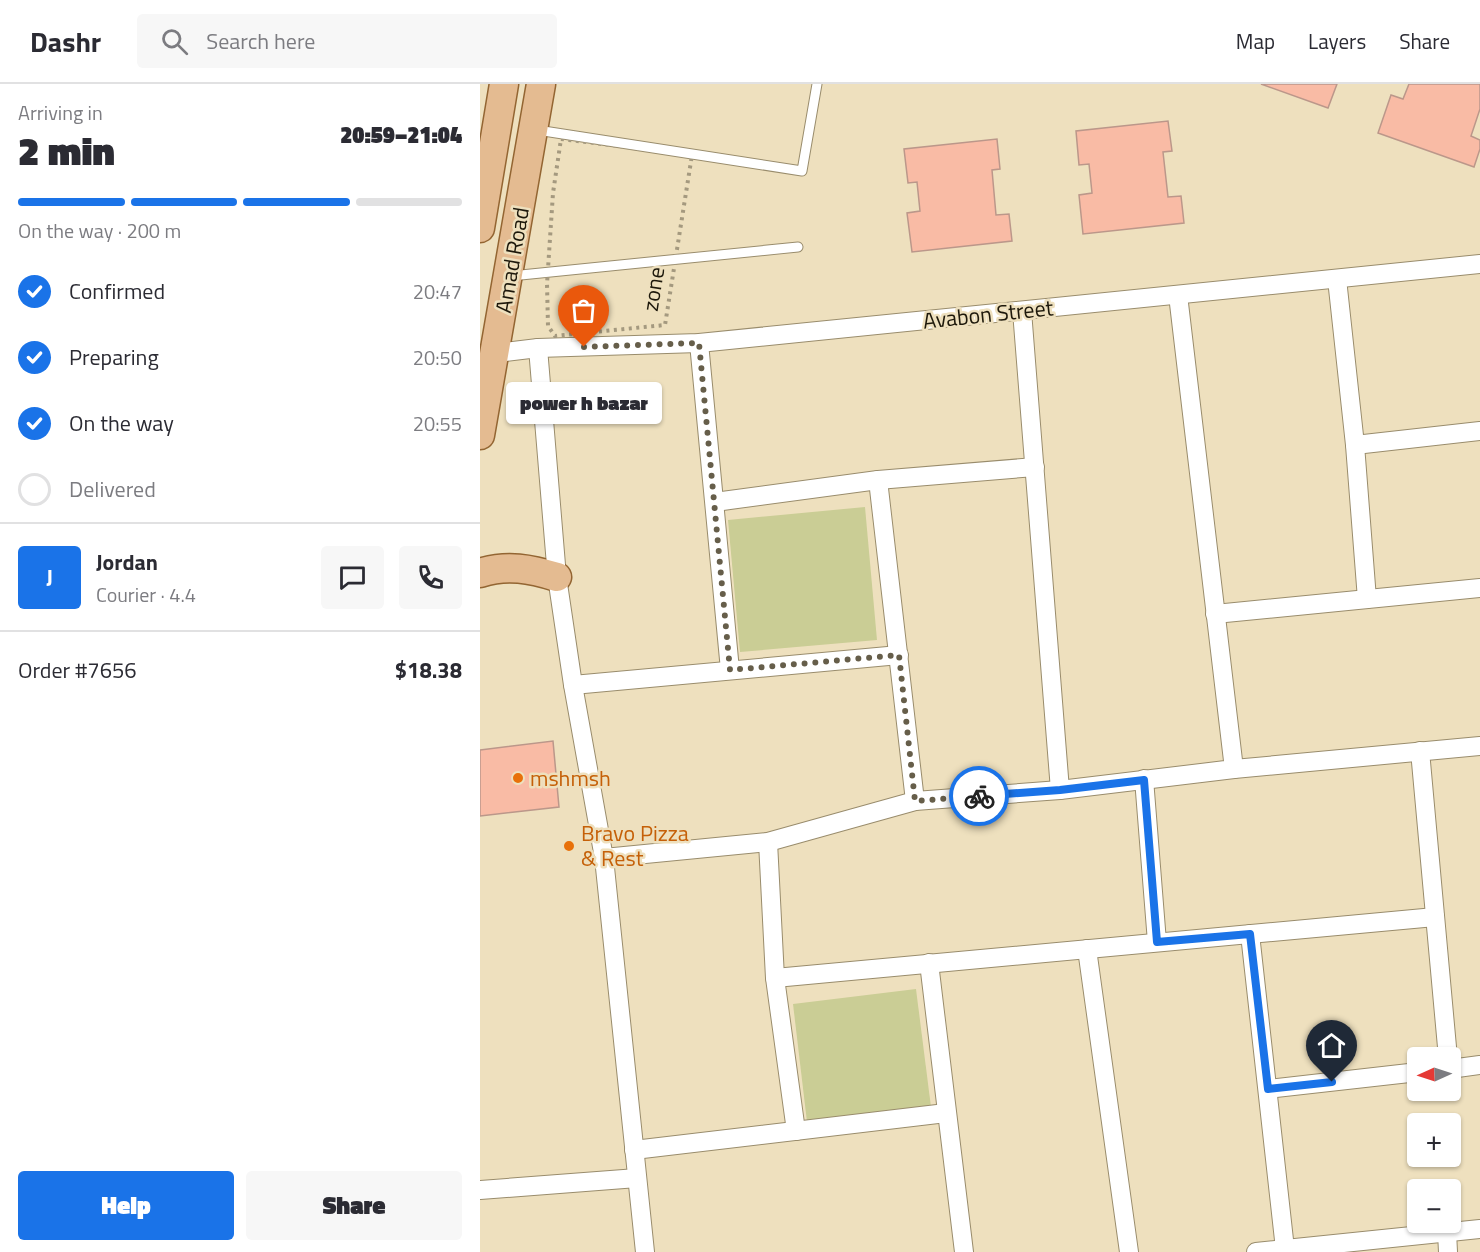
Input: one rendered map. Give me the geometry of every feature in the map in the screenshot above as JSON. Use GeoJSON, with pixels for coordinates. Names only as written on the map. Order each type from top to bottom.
{"type":"FeatureCollection","features":[{"type":"Feature","properties":{"kind":"main road","name":"Amad Road"},"geometry":{"type":"LineString","coordinates":[[480,228],[504,84]]}},
{"type":"Feature","properties":{"kind":"main road","name":"Amad Road"},"geometry":{"type":"LineString","coordinates":[[480,435],[542,84]]}},
{"type":"Feature","properties":{"kind":"main road"},"geometry":{"type":"LineString","coordinates":[[480,573],[512,567],[557,577]]}},
{"type":"Feature","properties":{"kind":"street","name":"Avabon Street"},"geometry":{"type":"LineString","coordinates":[[496,353],[538,348],[699,343],[1480,264]]}},
{"type":"Feature","properties":{"kind":"street"},"geometry":{"type":"LineString","coordinates":[[1337,279],[1355,445],[1367,599]]}},
{"type":"Feature","properties":{"kind":"street"},"geometry":{"type":"LineString","coordinates":[[1178,295],[1234,769]]}},
{"type":"Feature","properties":{"kind":"street"},"geometry":{"type":"LineString","coordinates":[[1022,311],[1060,790]]}},
{"type":"Feature","properties":{"kind":"street"},"geometry":{"type":"LineString","coordinates":[[699,343],[730,670]]}},
{"type":"Feature","properties":{"kind":"street"},"geometry":{"type":"LineString","coordinates":[[538,348],[557,577],[573,685],[604,858],[645,1252]]}},
{"type":"Feature","properties":{"kind":"street"},"geometry":{"type":"LineString","coordinates":[[1355,445],[1480,431]]}},
{"type":"Feature","properties":{"kind":"street"},"geometry":{"type":"LineString","coordinates":[[715,502],[878,480],[1035,467]]}},
{"type":"Feature","properties":{"kind":"street"},"geometry":{"type":"LineString","coordinates":[[878,480],[915,801]]}},
{"type":"Feature","properties":{"kind":"street"},"geometry":{"type":"LineString","coordinates":[[1215,614],[1480,588]]}},
{"type":"Feature","properties":{"kind":"street"},"geometry":{"type":"LineString","coordinates":[[573,685],[899,655]]}},
{"type":"Feature","properties":{"kind":"street"},"geometry":{"type":"LineString","coordinates":[[604,858],[768,842],[915,801],[1060,790],[1234,769],[1480,746]]}},
{"type":"Feature","properties":{"kind":"street"},"geometry":{"type":"LineString","coordinates":[[1420,751],[1447,1047]]}},
{"type":"Feature","properties":{"kind":"street"},"geometry":{"type":"LineString","coordinates":[[1144,780],[1157,942]]}},
{"type":"Feature","properties":{"kind":"street"},"geometry":{"type":"LineString","coordinates":[[768,842],[775,978],[796,1131]]}},
{"type":"Feature","properties":{"kind":"street"},"geometry":{"type":"LineString","coordinates":[[775,978],[1435,917]]}},
{"type":"Feature","properties":{"kind":"street"},"geometry":{"type":"LineString","coordinates":[[1250,934],[1285,1249]]}},
{"type":"Feature","properties":{"kind":"street"},"geometry":{"type":"LineString","coordinates":[[1087,949],[1129,1252]]}},
{"type":"Feature","properties":{"kind":"street"},"geometry":{"type":"LineString","coordinates":[[929,963],[964,1252]]}},
{"type":"Feature","properties":{"kind":"street"},"geometry":{"type":"LineString","coordinates":[[1461,1068],[1480,1065]]}},
{"type":"Feature","properties":{"kind":"street"},"geometry":{"type":"LineString","coordinates":[[1268,1089],[1407,1073]]}},
{"type":"Feature","properties":{"kind":"street"},"geometry":{"type":"LineString","coordinates":[[634,1150],[946,1113]]}},
{"type":"Feature","properties":{"kind":"street"},"geometry":{"type":"LineString","coordinates":[[480,1190],[637,1178]]}},
{"type":"Feature","properties":{"kind":"street"},"geometry":{"type":"LineString","coordinates":[[1461,1231],[1480,1229]]}},
{"type":"Feature","properties":{"kind":"street"},"geometry":{"type":"LineString","coordinates":[[1256,1252],[1437,1233]]}},
{"type":"Feature","properties":{"kind":"street"},"geometry":{"type":"LineString","coordinates":[[1447,1233],[1448,1252]]}},
{"type":"Feature","properties":{"kind":"lane"},"geometry":{"type":"LineString","coordinates":[[535,130],[802,171],[817,84]]}},
{"type":"Feature","properties":{"kind":"lane"},"geometry":{"type":"LineString","coordinates":[[509,276],[798,247]]}},
{"type":"Feature","properties":{"kind":"path","name":"zone"},"geometry":{"type":"LineString","coordinates":[[561,139],[692,155],[665,325],[555,336],[548,326],[547,272],[553,193],[561,139]]}},
{"type":"Feature","properties":{"kind":"green space"},"geometry":{"type":"Polygon","coordinates":[[[865,507],[877,640],[740,652],[728,520],[865,507]]]}},
{"type":"Feature","properties":{"kind":"green space"},"geometry":{"type":"Polygon","coordinates":[[[916,989],[931,1107],[807,1122],[793,1004],[916,989]]]}},
{"type":"Feature","properties":{"kind":"building"},"geometry":{"type":"Polygon","coordinates":[[[1261,84],[1337,84],[1328,108],[1261,84]]]}},
{"type":"Feature","properties":{"kind":"building"},"geometry":{"type":"Polygon","coordinates":[[[1409,84],[1480,84],[1480,109],[1471,136],[1480,140],[1480,149],[1474,167],[1378,133],[1391,95],[1403,99],[1409,84]]]}},
{"type":"Feature","properties":{"kind":"building"},"geometry":{"type":"Polygon","coordinates":[[[1168,121],[1172,151],[1163,152],[1168,197],[1181,196],[1184,223],[1083,234],[1079,195],[1092,193],[1089,164],[1079,165],[1076,131],[1168,121]]]}},
{"type":"Feature","properties":{"kind":"building"},"geometry":{"type":"Polygon","coordinates":[[[997,139],[1000,169],[992,170],[996,215],[1009,214],[1012,241],[912,252],[907,213],[920,211],[917,182],[908,183],[904,149],[997,139]]]}},
{"type":"Feature","properties":{"kind":"building","name":"mshmsh"},"geometry":{"type":"Polygon","coordinates":[[[553,741],[559,807],[480,816],[480,750],[553,741]]]}},
{"type":"Feature","properties":{"kind":"way so far"},"geometry":{"type":"LineString","coordinates":[[584,347],[699,343],[730,670],[899,655],[915,801],[979,796]]}},
{"type":"Feature","properties":{"kind":"place","name":"power h bazar"},"geometry":{"type":"Point","coordinates":[584,347]}},
{"type":"Feature","properties":{"kind":"place","name":"mshmsh"},"geometry":{"type":"Point","coordinates":[518,778]}},
{"type":"Feature","properties":{"kind":"place","name":"Bravo Pizza & Rest"},"geometry":{"type":"Point","coordinates":[569,846]}},
{"type":"Feature","properties":{"kind":"route"},"geometry":{"type":"LineString","coordinates":[[979,796],[1060,790],[1144,780],[1157,942],[1250,934],[1268,1089],[1332,1082]]}}]}
